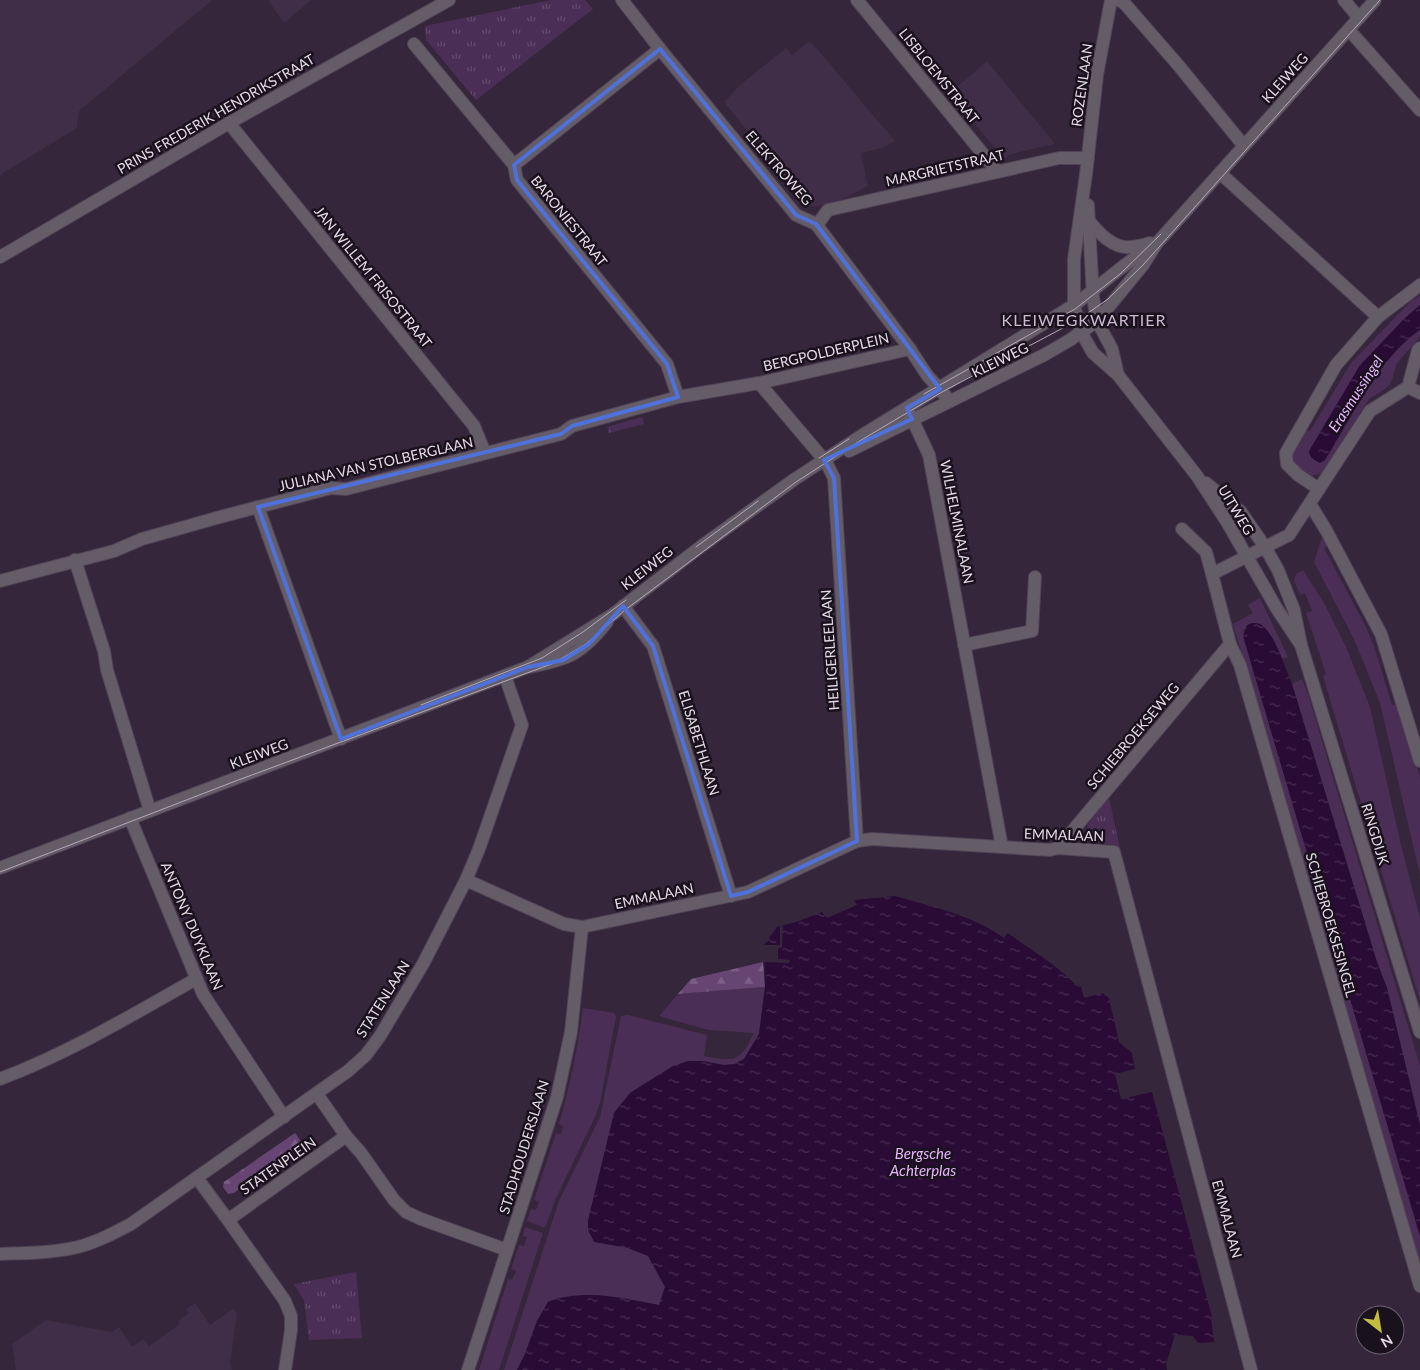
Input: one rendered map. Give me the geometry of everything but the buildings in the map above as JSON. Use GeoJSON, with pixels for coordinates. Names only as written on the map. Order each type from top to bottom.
{"type":"FeatureCollection","features":[{"type":"Feature","properties":{"kind":"street","name":"PRINS FREDERIK HENDRIKSTRAAT"},"geometry":{"type":"LineString","coordinates":[[0,256],[448,0]]}},
{"type":"Feature","properties":{"kind":"street","name":"ELEKTROWEG"},"geometry":{"type":"LineString","coordinates":[[622,0],[796,215],[816,225],[910,349],[927,375],[950,401]]}},
{"type":"Feature","properties":{"kind":"street","name":"LISBLOEMSTRAAT"},"geometry":{"type":"LineString","coordinates":[[857,0],[997,171]]}},
{"type":"Feature","properties":{"kind":"street","name":"ROZENLAAN"},"geometry":{"type":"LineString","coordinates":[[1074,305],[1074,259],[1097,75],[1111,0]]}},
{"type":"Feature","properties":{"kind":"street"},"geometry":{"type":"LineString","coordinates":[[1119,0],[1125,4],[1179,66],[1244,146]]}},
{"type":"Feature","properties":{"kind":"street"},"geometry":{"type":"LineString","coordinates":[[1344,0],[1359,18]]}},
{"type":"Feature","properties":{"kind":"street","name":"KLEIWEG"},"geometry":{"type":"LineString","coordinates":[[910,414],[950,401],[1044,355],[1082,332],[1097,320],[1143,265],[1157,243],[1376,0]]}},
{"type":"Feature","properties":{"kind":"street"},"geometry":{"type":"LineString","coordinates":[[1349,30],[1420,110]]}},
{"type":"Feature","properties":{"kind":"street","name":"BARONIESTRAAT"},"geometry":{"type":"LineString","coordinates":[[414,44],[514,165],[517,180],[667,364],[678,397]]}},
{"type":"Feature","properties":{"kind":"street"},"geometry":{"type":"LineString","coordinates":[[514,165],[660,49]]}},
{"type":"Feature","properties":{"kind":"street","name":"JAN WILLEM FRISOSTRAAT"},"geometry":{"type":"LineString","coordinates":[[230,123],[474,426],[485,453]]}},
{"type":"Feature","properties":{"kind":"street","name":"MARGRIETSTRAAT"},"geometry":{"type":"LineString","coordinates":[[816,225],[828,210],[1059,158],[1088,158]]}},
{"type":"Feature","properties":{"kind":"street"},"geometry":{"type":"LineString","coordinates":[[1220,173],[1378,317]]}},
{"type":"Feature","properties":{"kind":"street","name":"ROZENLAAN"},"geometry":{"type":"LineString","coordinates":[[1086,174],[1092,292]]}},
{"type":"Feature","properties":{"kind":"street"},"geometry":{"type":"LineString","coordinates":[[1088,220],[1097,232],[1118,246],[1129,248],[1157,243]]}},
{"type":"Feature","properties":{"kind":"street","name":"KLEIWEG"},"geometry":{"type":"LineString","coordinates":[[0,868],[528,667],[612,615],[711,539],[824,460],[861,446],[910,414],[940,389],[978,363],[1074,305],[1126,263],[1157,243]]}},
{"type":"Feature","properties":{"kind":"street"},"geometry":{"type":"LineString","coordinates":[[1319,489],[1298,475],[1287,464],[1286,453],[1336,365],[1378,317],[1420,284]]}},
{"type":"Feature","properties":{"kind":"street","name":"UITWEG"},"geometry":{"type":"LineString","coordinates":[[1092,292],[1097,320],[1112,349],[1118,375]]}},
{"type":"Feature","properties":{"kind":"street","name":"UITWEG"},"geometry":{"type":"LineString","coordinates":[[1074,305],[1082,332],[1093,353],[1118,375],[1197,476],[1246,556],[1212,574]]}},
{"type":"Feature","properties":{"kind":"street"},"geometry":{"type":"LineString","coordinates":[[1246,556],[1289,535],[1370,412],[1414,390],[1418,350],[1420,348]]}},
{"type":"Feature","properties":{"kind":"street","name":"BERGPOLDERPLEIN"},"geometry":{"type":"LineString","coordinates":[[824,460],[759,383],[910,349]]}},
{"type":"Feature","properties":{"kind":"street","name":"JULIANA VAN STOLBERGLAAN"},"geometry":{"type":"LineString","coordinates":[[0,580],[114,551],[142,539],[331,488],[346,489],[561,434],[572,426],[678,397],[759,383]]}},
{"type":"Feature","properties":{"kind":"street","name":"WILHELMINALAAN"},"geometry":{"type":"LineString","coordinates":[[910,414],[929,455],[1002,847]]}},
{"type":"Feature","properties":{"kind":"street","name":"HEILIGERLEELAAN"},"geometry":{"type":"LineString","coordinates":[[824,460],[834,478],[857,841]]}},
{"type":"Feature","properties":{"kind":"street","name":"UITWEG"},"geometry":{"type":"LineString","coordinates":[[1197,476],[1241,512],[1265,547]]}},
{"type":"Feature","properties":{"kind":"street"},"geometry":{"type":"LineString","coordinates":[[1310,504],[1326,530],[1381,634],[1420,761]]}},
{"type":"Feature","properties":{"kind":"street"},"geometry":{"type":"LineString","coordinates":[[258,507],[340,739]]}},
{"type":"Feature","properties":{"kind":"street"},"geometry":{"type":"LineString","coordinates":[[1182,529],[1206,552],[1212,574]]}},
{"type":"Feature","properties":{"kind":"street","name":"RINGDIJK"},"geometry":{"type":"LineString","coordinates":[[1265,547],[1278,570],[1294,610],[1301,645],[1420,1032]]}},
{"type":"Feature","properties":{"kind":"street","name":"RINGDIJK"},"geometry":{"type":"LineString","coordinates":[[1246,556],[1301,645]]}},
{"type":"Feature","properties":{"kind":"street"},"geometry":{"type":"LineString","coordinates":[[75,560],[104,651],[107,670],[150,811]]}},
{"type":"Feature","properties":{"kind":"street","name":"SCHIEBROEKSESINGEL"},"geometry":{"type":"LineString","coordinates":[[1212,574],[1230,644],[1240,665],[1420,1286]]}},
{"type":"Feature","properties":{"kind":"street"},"geometry":{"type":"LineString","coordinates":[[964,645],[1032,631],[1035,577]]}},
{"type":"Feature","properties":{"kind":"street","name":"ELISABETHLAAN"},"geometry":{"type":"LineString","coordinates":[[623,606],[652,646],[731,896]]}},
{"type":"Feature","properties":{"kind":"street","name":"SCHIEBROEKSEWEG"},"geometry":{"type":"LineString","coordinates":[[1058,848],[1230,644]]}},
{"type":"Feature","properties":{"kind":"street","name":"STATENLAAN"},"geometry":{"type":"LineString","coordinates":[[0,1254],[44,1252],[69,1248],[106,1237],[131,1224],[317,1094],[348,1071],[366,1054],[380,1036],[423,964],[466,880],[479,849],[522,725],[506,676]]}},
{"type":"Feature","properties":{"kind":"street","name":"ANTONY DUYKLAAN"},"geometry":{"type":"LineString","coordinates":[[130,818],[203,994],[284,1117]]}},
{"type":"Feature","properties":{"kind":"street","name":"EMMALAAN"},"geometry":{"type":"LineString","coordinates":[[582,927],[748,892],[857,841],[872,839],[1114,852],[1251,1370]]}},
{"type":"Feature","properties":{"kind":"street"},"geometry":{"type":"LineString","coordinates":[[466,880],[564,924],[582,927]]}},
{"type":"Feature","properties":{"kind":"street","name":"STADHOUDERSLAAN"},"geometry":{"type":"LineString","coordinates":[[468,1370],[557,1097],[571,1032],[582,927]]}},
{"type":"Feature","properties":{"kind":"street"},"geometry":{"type":"LineString","coordinates":[[0,1079],[73,1048],[196,979]]}},
{"type":"Feature","properties":{"kind":"street"},"geometry":{"type":"LineString","coordinates":[[317,1094],[394,1200],[406,1212],[506,1250]]}},
{"type":"Feature","properties":{"kind":"street","name":"STATENPLEIN"},"geometry":{"type":"LineString","coordinates":[[228,1220],[346,1136]]}},
{"type":"Feature","properties":{"kind":"street"},"geometry":{"type":"LineString","coordinates":[[197,1178],[285,1301],[291,1316],[291,1330],[285,1370]]}},
{"type":"Feature","properties":{"kind":"highlighted area"},"geometry":{"type":"Polygon","coordinates":[[[660,49],[796,215],[816,224],[940,389],[907,408],[912,419],[824,460],[834,478],[857,841],[748,892],[731,896],[653,646],[623,606],[589,644],[563,660],[528,667],[341,739],[258,507],[561,434],[572,426],[678,397],[667,364],[517,180],[514,165],[660,49]]]}},
{"type":"Feature","properties":{"kind":"shaded area"},"geometry":{"type":"Polygon","coordinates":[[[0,0],[212,0],[79,111],[77,128],[0,175],[0,0]]]}},
{"type":"Feature","properties":{"kind":"shaded area"},"geometry":{"type":"Polygon","coordinates":[[[268,0],[311,0],[284,23],[268,0]]]}},
{"type":"Feature","properties":{"kind":"shaded area"},"geometry":{"type":"Polygon","coordinates":[[[808,42],[812,43],[895,141],[882,148],[861,153],[868,186],[839,201],[818,206],[809,206],[724,102],[740,85],[786,48],[792,55],[808,42]]]}},
{"type":"Feature","properties":{"kind":"shaded area"},"geometry":{"type":"Polygon","coordinates":[[[987,61],[1055,144],[1011,154],[1004,159],[953,97],[951,92],[987,61]]]}},
{"type":"Feature","properties":{"kind":"shaded area"},"geometry":{"type":"Polygon","coordinates":[[[195,1303],[210,1325],[233,1309],[237,1314],[230,1363],[232,1370],[16,1370],[12,1344],[46,1320],[112,1332],[119,1327],[132,1347],[143,1339],[149,1346],[180,1324],[178,1321],[189,1313],[186,1309],[195,1303]]]}},
{"type":"Feature","properties":{"kind":"green space"},"geometry":{"type":"Polygon","coordinates":[[[551,0],[585,0],[593,9],[476,100],[426,40],[425,26],[551,0]]]}},
{"type":"Feature","properties":{"kind":"green space"},"geometry":{"type":"Polygon","coordinates":[[[1420,296],[1420,305],[1388,337],[1325,460],[1355,408],[1379,372],[1405,341],[1420,330],[1420,337],[1397,363],[1391,383],[1369,399],[1323,472],[1314,475],[1305,473],[1294,463],[1293,453],[1305,430],[1310,431],[1351,363],[1411,301],[1420,296]]]}},
{"type":"Feature","properties":{"kind":"green space"},"geometry":{"type":"Polygon","coordinates":[[[642,417],[644,424],[609,433],[607,427],[642,417]]]}},
{"type":"Feature","properties":{"kind":"green space"},"geometry":{"type":"Polygon","coordinates":[[[1323,534],[1329,545],[1324,548],[1365,625],[1374,646],[1392,705],[1398,704],[1420,777],[1420,875],[1380,703],[1354,639],[1314,562],[1323,534]]]}},
{"type":"Feature","properties":{"kind":"green space"},"geometry":{"type":"Polygon","coordinates":[[[1303,570],[1324,603],[1346,647],[1370,707],[1401,845],[1420,918],[1420,1001],[1323,676],[1326,674],[1306,613],[1312,611],[1305,593],[1300,595],[1294,580],[1296,574],[1303,570]]]}},
{"type":"Feature","properties":{"kind":"green space"},"geometry":{"type":"Polygon","coordinates":[[[1260,598],[1288,657],[1282,659],[1279,651],[1244,629],[1243,636],[1420,1236],[1420,1268],[1233,624],[1253,613],[1248,605],[1260,598]]]}},
{"type":"Feature","properties":{"kind":"green space"},"geometry":{"type":"Polygon","coordinates":[[[1302,679],[1420,1066],[1420,1125],[1387,988],[1377,962],[1292,684],[1302,679]]]}},
{"type":"Feature","properties":{"kind":"green space"},"geometry":{"type":"Polygon","coordinates":[[[1109,798],[1120,849],[1086,837],[1088,826],[1092,819],[1109,798]]]}},
{"type":"Feature","properties":{"kind":"green space"},"geometry":{"type":"Polygon","coordinates":[[[763,962],[765,987],[678,994],[691,979],[763,962]]]}},
{"type":"Feature","properties":{"kind":"green space"},"geometry":{"type":"Polygon","coordinates":[[[765,987],[759,1034],[744,1059],[734,1064],[724,1065],[703,1061],[656,1076],[630,1093],[614,1113],[608,1139],[628,1248],[648,1256],[665,1287],[659,1305],[598,1295],[558,1298],[548,1302],[537,1321],[517,1370],[504,1370],[559,1201],[600,1117],[621,1016],[628,1015],[707,1035],[704,1056],[723,1059],[735,1058],[745,1050],[754,1033],[708,1030],[659,1016],[678,994],[765,987]]]}},
{"type":"Feature","properties":{"kind":"green space"},"geometry":{"type":"Polygon","coordinates":[[[583,1008],[614,1013],[616,1016],[600,1103],[556,1198],[545,1228],[527,1221],[531,1209],[536,1210],[539,1202],[534,1200],[556,1133],[561,1134],[563,1126],[559,1124],[579,1037],[583,1008]]]}},
{"type":"Feature","properties":{"kind":"green space"},"geometry":{"type":"Polygon","coordinates":[[[295,1133],[302,1143],[234,1193],[228,1194],[223,1187],[224,1182],[295,1133]]]}},
{"type":"Feature","properties":{"kind":"green space"},"geometry":{"type":"Polygon","coordinates":[[[525,1227],[543,1233],[499,1370],[479,1370],[508,1279],[512,1280],[516,1271],[511,1269],[519,1245],[524,1246],[527,1237],[523,1236],[525,1227]]]}},
{"type":"Feature","properties":{"kind":"green space"},"geometry":{"type":"Polygon","coordinates":[[[356,1272],[362,1338],[309,1340],[304,1300],[294,1284],[356,1272]]]}},
{"type":"Feature","properties":{"kind":"water","name":"Erasmussingel"},"geometry":{"type":"Polygon","coordinates":[[[1420,305],[1420,330],[1405,341],[1379,372],[1355,408],[1325,460],[1320,463],[1310,455],[1309,451],[1360,365],[1420,305]]]}},
{"type":"Feature","properties":{"kind":"water"},"geometry":{"type":"Polygon","coordinates":[[[1252,623],[1262,625],[1272,637],[1292,684],[1377,962],[1387,988],[1420,1125],[1420,1236],[1243,636],[1247,625],[1252,623]]]}},
{"type":"Feature","properties":{"kind":"water","name":"Bergsche Achterplas"},"geometry":{"type":"Polygon","coordinates":[[[895,896],[938,908],[979,923],[1004,938],[1008,933],[1053,965],[1078,987],[1081,986],[1084,998],[1102,993],[1109,998],[1119,1042],[1132,1053],[1135,1069],[1115,1074],[1121,1099],[1152,1092],[1212,1317],[1214,1342],[1198,1343],[1193,1336],[1175,1335],[1166,1364],[1167,1370],[517,1370],[537,1321],[548,1302],[562,1298],[589,1295],[617,1297],[659,1305],[665,1287],[648,1256],[628,1248],[594,1242],[588,1230],[588,1220],[614,1113],[630,1093],[673,1066],[688,1061],[703,1061],[724,1065],[734,1064],[744,1059],[759,1034],[765,987],[764,945],[777,927],[822,912],[827,918],[857,905],[854,900],[895,896]]]}},
{"type":"Feature","properties":{"kind":"pier"},"geometry":{"type":"Polygon","coordinates":[[[783,925],[782,948],[778,948],[778,959],[790,960],[789,963],[763,962],[764,945],[780,945],[780,926],[783,925]]]}},
{"type":"Feature","properties":{"kind":"tram line"},"geometry":{"type":"LineString","coordinates":[[0,872],[233,782],[554,663],[586,644],[625,610],[796,482],[858,442],[942,392],[1078,320],[1108,299],[1143,265],[1380,0]]}},
{"type":"Feature","properties":{"kind":"tram line"},"geometry":{"type":"LineString","coordinates":[[924,394],[1075,309],[1120,274],[1161,234]]}},
{"type":"Feature","properties":{"kind":"tram line"},"geometry":{"type":"LineString","coordinates":[[819,458],[849,439]]}},
{"type":"Feature","properties":{"kind":"tram line"},"geometry":{"type":"LineString","coordinates":[[696,547],[758,501]]}},
{"type":"Feature","properties":{"kind":"tram line"},"geometry":{"type":"LineString","coordinates":[[421,705],[542,658],[583,632],[626,600]]}},
{"type":"Feature","properties":{"kind":"district","name":"KLEIWEGKWARTIER"},"geometry":{"type":"Point","coordinates":[1084,320]}}]}
